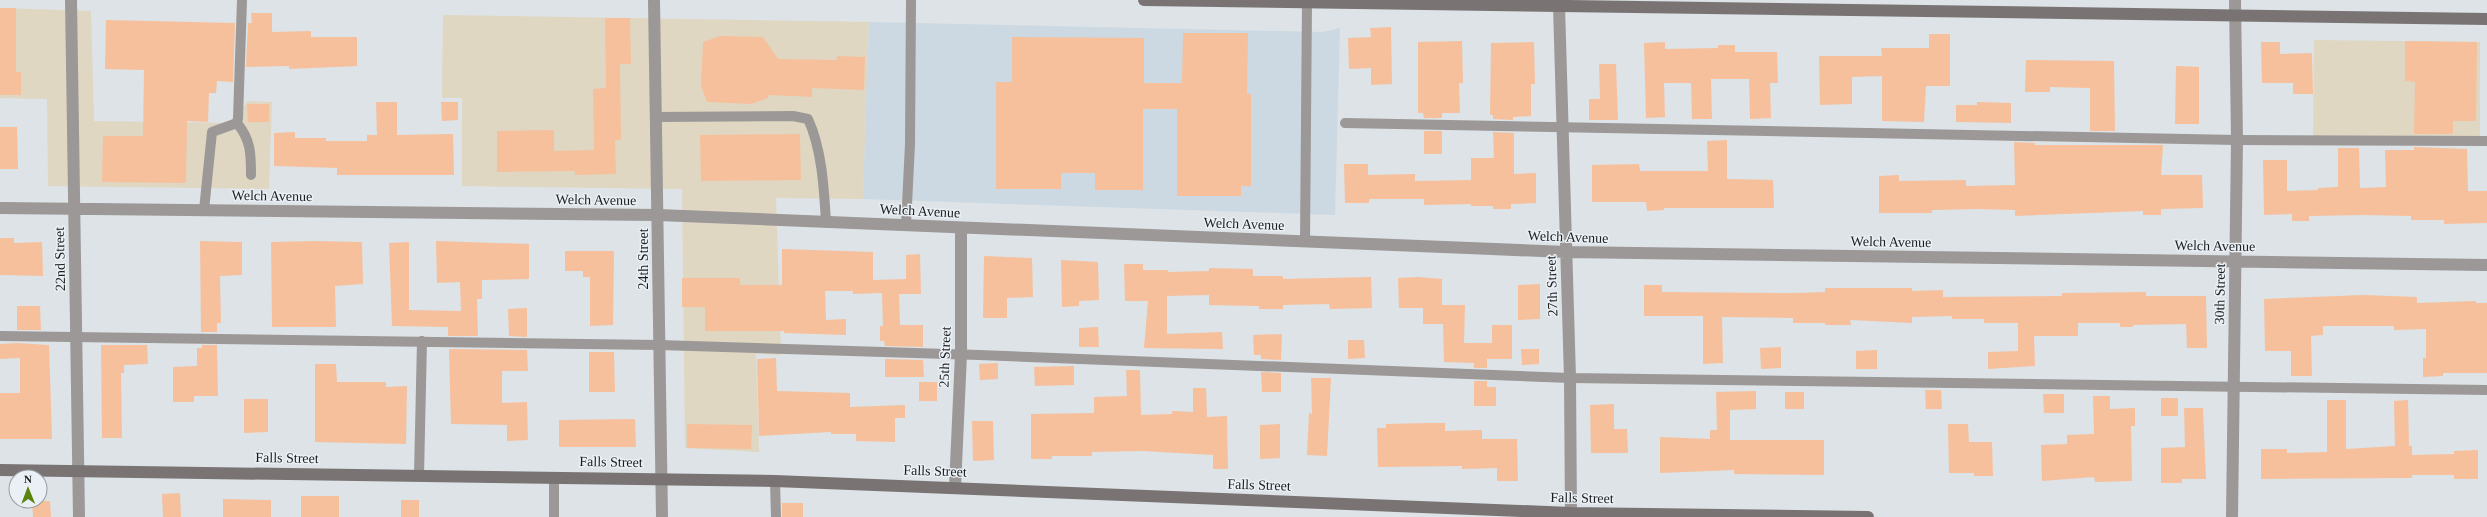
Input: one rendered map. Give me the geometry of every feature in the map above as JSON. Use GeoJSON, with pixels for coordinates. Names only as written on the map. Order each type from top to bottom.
{"type":"FeatureCollection","features":[{"type":"Feature","properties":{"kind":"street","name":"22nd Street"},"geometry":{"type":"LineString","coordinates":[[71,0],[79,517]]}},
{"type":"Feature","properties":{"kind":"street","name":"24th Street"},"geometry":{"type":"LineString","coordinates":[[654,0],[662,517]]}},
{"type":"Feature","properties":{"kind":"street"},"geometry":{"type":"LineString","coordinates":[[1144,0],[1444,2],[1559,6],[2487,19]]}},
{"type":"Feature","properties":{"kind":"street","name":"30th Street"},"geometry":{"type":"LineString","coordinates":[[2232,517],[2237,140],[2235,0]]}},
{"type":"Feature","properties":{"kind":"street","name":"27th Street"},"geometry":{"type":"LineString","coordinates":[[1559,6],[1564,129],[1570,378],[1571,515]]}},
{"type":"Feature","properties":{"kind":"street","name":"Welch Avenue"},"geometry":{"type":"LineString","coordinates":[[0,208],[658,215],[1566,252],[2487,265]]}},
{"type":"Feature","properties":{"kind":"street","name":"25th Street"},"geometry":{"type":"LineString","coordinates":[[955,487],[961,354],[962,228]]}},
{"type":"Feature","properties":{"kind":"street","name":"Falls Street"},"geometry":{"type":"LineString","coordinates":[[0,470],[776,480],[955,487],[1462,512],[1571,515],[1868,517]]}},
{"type":"Feature","properties":{"kind":"lane"},"geometry":{"type":"LineString","coordinates":[[242,0],[237,123],[248,139],[251,148],[251,175]]}},
{"type":"Feature","properties":{"kind":"lane"},"geometry":{"type":"LineString","coordinates":[[906,225],[910,144],[911,0]]}},
{"type":"Feature","properties":{"kind":"lane"},"geometry":{"type":"LineString","coordinates":[[1304,242],[1308,2]]}},
{"type":"Feature","properties":{"kind":"lane"},"geometry":{"type":"LineString","coordinates":[[656,116],[793,116],[808,119],[814,132],[824,195],[826,222]]}},
{"type":"Feature","properties":{"kind":"lane"},"geometry":{"type":"LineString","coordinates":[[204,210],[212,132],[237,123]]}},
{"type":"Feature","properties":{"kind":"lane"},"geometry":{"type":"LineString","coordinates":[[1345,123],[1564,129],[2237,140],[2487,141]]}},
{"type":"Feature","properties":{"kind":"lane"},"geometry":{"type":"LineString","coordinates":[[0,336],[659,345],[961,354],[1570,378],[2487,390]]}},
{"type":"Feature","properties":{"kind":"lane"},"geometry":{"type":"LineString","coordinates":[[419,475],[422,341]]}},
{"type":"Feature","properties":{"kind":"lane"},"geometry":{"type":"LineString","coordinates":[[554,477],[554,517]]}},
{"type":"Feature","properties":{"kind":"lane"},"geometry":{"type":"LineString","coordinates":[[776,480],[776,517]]}},
{"type":"Feature","properties":{"kind":"shaded area"},"geometry":{"type":"Polygon","coordinates":[[[0,8],[91,11],[94,121],[231,123],[248,101],[272,102],[269,189],[48,186],[47,99],[0,98],[0,8]]]}},
{"type":"Feature","properties":{"kind":"shaded area"},"geometry":{"type":"Polygon","coordinates":[[[443,15],[869,22],[863,199],[776,198],[781,355],[756,354],[759,452],[685,448],[682,189],[462,186],[462,98],[442,98],[443,15]]]}},
{"type":"Feature","properties":{"kind":"shaded area"},"geometry":{"type":"Polygon","coordinates":[[[869,22],[1322,32],[1340,28],[1335,215],[863,199],[869,22]]]}},
{"type":"Feature","properties":{"kind":"shaded area"},"geometry":{"type":"Polygon","coordinates":[[[2314,40],[2480,42],[2480,144],[2313,143],[2314,40]]]}},
{"type":"Feature","properties":{"kind":"building"},"geometry":{"type":"Polygon","coordinates":[[[0,8],[16,8],[16,72],[21,72],[21,95],[0,95],[0,8]]]}},
{"type":"Feature","properties":{"kind":"building"},"geometry":{"type":"Polygon","coordinates":[[[251,13],[272,13],[272,32],[311,31],[311,37],[357,37],[357,66],[289,69],[289,66],[246,67],[248,23],[252,23],[251,13]]]}},
{"type":"Feature","properties":{"kind":"building"},"geometry":{"type":"Polygon","coordinates":[[[605,18],[630,18],[631,64],[620,64],[621,140],[615,140],[616,174],[575,175],[575,171],[497,172],[497,131],[554,130],[554,151],[594,150],[593,89],[606,88],[605,18]]]}},
{"type":"Feature","properties":{"kind":"building"},"geometry":{"type":"Polygon","coordinates":[[[106,20],[235,23],[233,82],[217,81],[216,93],[209,93],[208,122],[187,121],[186,183],[102,182],[103,136],[143,136],[144,70],[105,69],[106,20]]]}},
{"type":"Feature","properties":{"kind":"building"},"geometry":{"type":"Polygon","coordinates":[[[1391,27],[1392,84],[1371,85],[1371,68],[1349,69],[1348,38],[1371,37],[1370,28],[1391,27]]]}},
{"type":"Feature","properties":{"kind":"building"},"geometry":{"type":"Polygon","coordinates":[[[1183,33],[1248,33],[1247,94],[1251,94],[1251,186],[1241,186],[1241,196],[1177,196],[1177,109],[1143,109],[1143,190],[1095,190],[1095,173],[1061,173],[1061,189],[996,189],[996,82],[1012,82],[1012,37],[1144,38],[1144,83],[1182,83],[1183,33]]]}},
{"type":"Feature","properties":{"kind":"building"},"geometry":{"type":"Polygon","coordinates":[[[1929,34],[1950,34],[1950,86],[1926,86],[1924,122],[1882,121],[1882,76],[1852,77],[1852,104],[1820,105],[1819,56],[1882,56],[1881,48],[1929,48],[1929,34]]]}},
{"type":"Feature","properties":{"kind":"building"},"geometry":{"type":"Polygon","coordinates":[[[720,36],[763,37],[778,59],[837,60],[837,56],[865,57],[864,90],[812,88],[812,97],[769,95],[768,98],[751,104],[707,102],[701,86],[703,42],[720,36]]]}},
{"type":"Feature","properties":{"kind":"building"},"geometry":{"type":"Polygon","coordinates":[[[1462,41],[1463,83],[1459,83],[1460,113],[1442,113],[1442,118],[1424,118],[1423,113],[1418,113],[1418,42],[1462,41]]]}},
{"type":"Feature","properties":{"kind":"building"},"geometry":{"type":"Polygon","coordinates":[[[2405,41],[2477,42],[2476,121],[2453,121],[2453,134],[2414,134],[2415,82],[2405,81],[2405,41]]]}},
{"type":"Feature","properties":{"kind":"building"},"geometry":{"type":"Polygon","coordinates":[[[1534,42],[1535,84],[1531,84],[1531,116],[1513,117],[1513,120],[1493,119],[1493,115],[1490,115],[1491,43],[1534,42]]]}},
{"type":"Feature","properties":{"kind":"building"},"geometry":{"type":"Polygon","coordinates":[[[1665,42],[1665,49],[1718,48],[1718,45],[1735,45],[1735,52],[1777,52],[1778,83],[1770,83],[1771,118],[1750,119],[1749,79],[1711,79],[1712,119],[1692,119],[1691,83],[1664,83],[1665,117],[1646,118],[1644,43],[1665,42]]]}},
{"type":"Feature","properties":{"kind":"building"},"geometry":{"type":"Polygon","coordinates":[[[2261,42],[2280,42],[2280,54],[2312,53],[2313,94],[2293,94],[2293,83],[2262,83],[2261,42]]]}},
{"type":"Feature","properties":{"kind":"building"},"geometry":{"type":"Polygon","coordinates":[[[2026,60],[2114,61],[2115,131],[2090,131],[2090,88],[2050,87],[2050,92],[2025,92],[2026,60]]]}},
{"type":"Feature","properties":{"kind":"building"},"geometry":{"type":"Polygon","coordinates":[[[1599,64],[1616,64],[1618,120],[1589,120],[1589,99],[1600,99],[1599,64]]]}},
{"type":"Feature","properties":{"kind":"building"},"geometry":{"type":"Polygon","coordinates":[[[2176,66],[2199,67],[2199,124],[2175,124],[2176,66]]]}},
{"type":"Feature","properties":{"kind":"building"},"geometry":{"type":"Polygon","coordinates":[[[376,102],[397,102],[397,135],[453,134],[454,175],[337,175],[337,168],[274,166],[274,133],[295,132],[295,138],[326,138],[326,141],[367,141],[367,135],[377,135],[376,102]]]}},
{"type":"Feature","properties":{"kind":"building"},"geometry":{"type":"Polygon","coordinates":[[[441,102],[458,102],[458,120],[442,121],[441,102]]]}},
{"type":"Feature","properties":{"kind":"building"},"geometry":{"type":"Polygon","coordinates":[[[1977,102],[2011,103],[2011,123],[1956,122],[1956,105],[1977,105],[1977,102]]]}},
{"type":"Feature","properties":{"kind":"building"},"geometry":{"type":"Polygon","coordinates":[[[247,104],[269,104],[269,122],[248,122],[247,104]]]}},
{"type":"Feature","properties":{"kind":"building"},"geometry":{"type":"Polygon","coordinates":[[[0,127],[17,127],[18,169],[0,169],[0,127]]]}},
{"type":"Feature","properties":{"kind":"building"},"geometry":{"type":"Polygon","coordinates":[[[1424,131],[1442,131],[1442,154],[1424,154],[1424,131]]]}},
{"type":"Feature","properties":{"kind":"building"},"geometry":{"type":"Polygon","coordinates":[[[1493,132],[1514,133],[1514,174],[1536,173],[1536,203],[1511,204],[1511,209],[1493,209],[1493,206],[1471,206],[1471,204],[1424,205],[1424,199],[1369,199],[1369,203],[1345,203],[1344,164],[1368,164],[1368,175],[1415,174],[1415,181],[1471,180],[1471,158],[1494,158],[1493,132]]]}},
{"type":"Feature","properties":{"kind":"building"},"geometry":{"type":"Polygon","coordinates":[[[800,134],[801,180],[701,181],[700,135],[800,134]]]}},
{"type":"Feature","properties":{"kind":"building"},"geometry":{"type":"Polygon","coordinates":[[[1727,140],[1727,179],[1773,180],[1774,208],[1664,208],[1664,210],[1647,211],[1646,202],[1592,202],[1592,165],[1639,164],[1640,171],[1708,171],[1707,141],[1727,140]]]}},
{"type":"Feature","properties":{"kind":"building"},"geometry":{"type":"Polygon","coordinates":[[[2014,142],[2035,143],[2035,145],[2163,145],[2161,175],[2202,175],[2203,208],[2161,209],[2161,215],[2143,215],[2143,211],[2015,216],[2015,210],[1977,209],[1932,210],[1932,213],[1879,213],[1879,176],[1899,175],[1899,181],[1966,180],[1966,186],[2015,185],[2014,142]]]}},
{"type":"Feature","properties":{"kind":"building"},"geometry":{"type":"Polygon","coordinates":[[[2414,147],[2467,149],[2468,191],[2487,191],[2487,223],[2444,224],[2444,220],[2411,220],[2411,216],[2365,215],[2309,216],[2309,221],[2292,221],[2292,214],[2264,215],[2263,160],[2287,160],[2287,191],[2318,190],[2318,188],[2338,187],[2338,148],[2359,148],[2360,188],[2386,187],[2385,150],[2414,150],[2414,147]]]}},
{"type":"Feature","properties":{"kind":"building"},"geometry":{"type":"Polygon","coordinates":[[[0,238],[14,238],[14,243],[42,242],[43,276],[0,275],[0,238]]]}},
{"type":"Feature","properties":{"kind":"building"},"geometry":{"type":"Polygon","coordinates":[[[200,241],[242,242],[242,275],[220,276],[221,323],[217,323],[217,332],[201,332],[200,241]]]}},
{"type":"Feature","properties":{"kind":"building"},"geometry":{"type":"Polygon","coordinates":[[[436,241],[529,244],[529,279],[482,280],[482,299],[477,299],[478,336],[448,336],[448,327],[392,326],[389,243],[409,242],[409,310],[461,311],[460,282],[437,283],[436,241]]]}},
{"type":"Feature","properties":{"kind":"building"},"geometry":{"type":"Polygon","coordinates":[[[271,242],[362,242],[363,284],[335,286],[336,327],[272,327],[271,242]]]}},
{"type":"Feature","properties":{"kind":"building"},"geometry":{"type":"Polygon","coordinates":[[[782,249],[873,252],[873,280],[906,279],[906,255],[920,254],[921,294],[899,294],[900,325],[923,325],[923,347],[885,346],[884,341],[880,341],[880,326],[883,326],[882,293],[853,294],[853,291],[825,291],[826,320],[846,319],[846,335],[784,333],[784,331],[705,331],[705,307],[682,307],[682,278],[740,278],[740,285],[782,285],[782,249]]]}},
{"type":"Feature","properties":{"kind":"building"},"geometry":{"type":"Polygon","coordinates":[[[565,251],[614,251],[613,325],[590,326],[590,277],[583,277],[583,271],[565,271],[565,251]]]}},
{"type":"Feature","properties":{"kind":"building"},"geometry":{"type":"Polygon","coordinates":[[[984,256],[1032,258],[1033,297],[1007,298],[1007,318],[983,318],[984,256]]]}},
{"type":"Feature","properties":{"kind":"building"},"geometry":{"type":"Polygon","coordinates":[[[1061,260],[1098,262],[1099,300],[1079,301],[1079,306],[1062,307],[1061,260]]]}},
{"type":"Feature","properties":{"kind":"building"},"geometry":{"type":"Polygon","coordinates":[[[1124,264],[1143,264],[1143,270],[1168,270],[1168,272],[1209,271],[1209,268],[1253,269],[1253,276],[1283,276],[1283,279],[1371,277],[1372,308],[1330,309],[1329,304],[1283,305],[1283,309],[1259,309],[1259,306],[1209,305],[1209,295],[1167,296],[1167,334],[1222,332],[1223,349],[1144,348],[1148,301],[1125,301],[1124,264]]]}},
{"type":"Feature","properties":{"kind":"building"},"geometry":{"type":"Polygon","coordinates":[[[1418,277],[1442,279],[1442,305],[1465,305],[1464,343],[1492,343],[1492,325],[1512,325],[1512,359],[1487,359],[1487,368],[1474,368],[1474,363],[1444,362],[1443,324],[1423,324],[1423,308],[1399,308],[1398,278],[1418,277]]]}},
{"type":"Feature","properties":{"kind":"building"},"geometry":{"type":"Polygon","coordinates":[[[1540,284],[1540,319],[1518,320],[1518,285],[1540,284]]]}},
{"type":"Feature","properties":{"kind":"building"},"geometry":{"type":"Polygon","coordinates":[[[1644,285],[1662,285],[1662,292],[1793,293],[1825,292],[1825,288],[1912,288],[1912,291],[1943,290],[1943,297],[2062,296],[2062,293],[2146,292],[2146,296],[2206,296],[2207,348],[2187,348],[2186,324],[2133,325],[2133,327],[2120,327],[2120,323],[2078,323],[2078,336],[2034,336],[2035,366],[1988,369],[1988,352],[2018,351],[2018,323],[1984,323],[1984,319],[1952,319],[1952,316],[1912,317],[1912,323],[1850,320],[1851,325],[1825,325],[1825,323],[1793,323],[1793,318],[1722,317],[1723,363],[1703,364],[1703,316],[1644,316],[1644,285]]]}},
{"type":"Feature","properties":{"kind":"building"},"geometry":{"type":"Polygon","coordinates":[[[2363,295],[2417,297],[2417,303],[2476,301],[2476,303],[2487,303],[2487,373],[2443,373],[2443,376],[2423,377],[2423,358],[2426,358],[2426,329],[2394,330],[2394,326],[2323,326],[2323,335],[2311,336],[2312,376],[2291,376],[2291,351],[2265,351],[2264,299],[2363,295]]]}},
{"type":"Feature","properties":{"kind":"building"},"geometry":{"type":"Polygon","coordinates":[[[17,306],[40,306],[41,330],[17,330],[17,306]]]}},
{"type":"Feature","properties":{"kind":"building"},"geometry":{"type":"Polygon","coordinates":[[[527,308],[527,337],[509,336],[508,309],[527,308]]]}},
{"type":"Feature","properties":{"kind":"building"},"geometry":{"type":"Polygon","coordinates":[[[1098,327],[1099,347],[1079,347],[1079,328],[1098,327]]]}},
{"type":"Feature","properties":{"kind":"building"},"geometry":{"type":"Polygon","coordinates":[[[1282,334],[1281,360],[1261,359],[1261,355],[1254,355],[1253,335],[1282,334]]]}},
{"type":"Feature","properties":{"kind":"building"},"geometry":{"type":"Polygon","coordinates":[[[1348,340],[1364,340],[1365,358],[1348,359],[1348,340]]]}},
{"type":"Feature","properties":{"kind":"building"},"geometry":{"type":"Polygon","coordinates":[[[17,343],[49,345],[52,439],[0,439],[0,393],[20,393],[20,358],[0,359],[0,344],[17,343]]]}},
{"type":"Feature","properties":{"kind":"building"},"geometry":{"type":"Polygon","coordinates":[[[101,345],[147,345],[148,364],[124,365],[124,373],[121,373],[122,438],[102,438],[101,345]]]}},
{"type":"Feature","properties":{"kind":"building"},"geometry":{"type":"Polygon","coordinates":[[[202,345],[217,345],[218,396],[194,396],[194,402],[173,402],[173,367],[197,366],[197,348],[202,348],[202,345]]]}},
{"type":"Feature","properties":{"kind":"building"},"geometry":{"type":"Polygon","coordinates":[[[1781,347],[1781,368],[1761,369],[1760,348],[1781,347]]]}},
{"type":"Feature","properties":{"kind":"building"},"geometry":{"type":"Polygon","coordinates":[[[449,349],[527,350],[528,371],[502,371],[502,403],[527,402],[528,440],[507,441],[507,425],[451,424],[449,349]]]}},
{"type":"Feature","properties":{"kind":"building"},"geometry":{"type":"Polygon","coordinates":[[[1521,349],[1539,349],[1539,364],[1522,365],[1521,349]]]}},
{"type":"Feature","properties":{"kind":"building"},"geometry":{"type":"Polygon","coordinates":[[[1877,350],[1877,369],[1856,369],[1856,351],[1877,350]]]}},
{"type":"Feature","properties":{"kind":"building"},"geometry":{"type":"Polygon","coordinates":[[[589,352],[614,352],[615,392],[589,392],[589,352]]]}},
{"type":"Feature","properties":{"kind":"building"},"geometry":{"type":"Polygon","coordinates":[[[776,358],[777,391],[850,393],[850,407],[905,405],[905,418],[895,418],[895,442],[856,441],[856,434],[831,434],[831,432],[759,436],[757,359],[776,358]]]}},
{"type":"Feature","properties":{"kind":"building"},"geometry":{"type":"Polygon","coordinates":[[[885,359],[923,360],[924,377],[885,377],[885,359]]]}},
{"type":"Feature","properties":{"kind":"building"},"geometry":{"type":"Polygon","coordinates":[[[998,363],[998,379],[980,380],[979,364],[998,363]]]}},
{"type":"Feature","properties":{"kind":"building"},"geometry":{"type":"Polygon","coordinates":[[[315,364],[336,364],[337,382],[386,382],[386,387],[407,386],[406,444],[315,442],[315,364]]]}},
{"type":"Feature","properties":{"kind":"building"},"geometry":{"type":"Polygon","coordinates":[[[1074,366],[1074,385],[1035,386],[1034,367],[1074,366]]]}},
{"type":"Feature","properties":{"kind":"building"},"geometry":{"type":"Polygon","coordinates":[[[1126,370],[1140,370],[1141,415],[1172,414],[1172,411],[1193,412],[1193,388],[1206,388],[1207,417],[1227,416],[1228,469],[1213,469],[1213,455],[1142,451],[1092,452],[1092,456],[1052,456],[1052,459],[1031,459],[1031,414],[1094,413],[1094,397],[1127,396],[1126,370]]]}},
{"type":"Feature","properties":{"kind":"building"},"geometry":{"type":"Polygon","coordinates":[[[1261,372],[1281,373],[1281,392],[1262,392],[1261,372]]]}},
{"type":"Feature","properties":{"kind":"building"},"geometry":{"type":"Polygon","coordinates":[[[1311,378],[1331,378],[1327,456],[1307,455],[1309,413],[1312,414],[1311,378]]]}},
{"type":"Feature","properties":{"kind":"building"},"geometry":{"type":"Polygon","coordinates":[[[1474,381],[1487,381],[1487,387],[1496,387],[1496,406],[1474,406],[1474,381]]]}},
{"type":"Feature","properties":{"kind":"building"},"geometry":{"type":"Polygon","coordinates":[[[919,382],[937,382],[937,401],[919,401],[919,382]]]}},
{"type":"Feature","properties":{"kind":"building"},"geometry":{"type":"Polygon","coordinates":[[[1925,390],[1941,390],[1942,409],[1926,409],[1925,390]]]}},
{"type":"Feature","properties":{"kind":"building"},"geometry":{"type":"Polygon","coordinates":[[[1756,391],[1756,409],[1730,410],[1730,440],[1824,440],[1824,475],[1734,474],[1734,470],[1660,473],[1660,437],[1710,439],[1710,430],[1717,430],[1716,392],[1756,391]]]}},
{"type":"Feature","properties":{"kind":"building"},"geometry":{"type":"Polygon","coordinates":[[[1785,392],[1804,392],[1804,409],[1785,409],[1785,392]]]}},
{"type":"Feature","properties":{"kind":"building"},"geometry":{"type":"Polygon","coordinates":[[[2043,394],[2064,394],[2064,413],[2044,413],[2043,394]]]}},
{"type":"Feature","properties":{"kind":"building"},"geometry":{"type":"Polygon","coordinates":[[[2093,396],[2110,396],[2110,409],[2135,408],[2135,426],[2131,426],[2132,481],[2095,482],[2094,477],[2042,481],[2041,445],[2067,444],[2067,435],[2094,434],[2093,396]]]}},
{"type":"Feature","properties":{"kind":"building"},"geometry":{"type":"Polygon","coordinates":[[[2161,398],[2178,398],[2178,416],[2161,416],[2161,398]]]}},
{"type":"Feature","properties":{"kind":"building"},"geometry":{"type":"Polygon","coordinates":[[[244,399],[268,399],[268,432],[244,433],[244,399]]]}},
{"type":"Feature","properties":{"kind":"building"},"geometry":{"type":"Polygon","coordinates":[[[2327,400],[2346,400],[2346,449],[2395,446],[2394,401],[2408,400],[2409,446],[2412,446],[2412,455],[2454,454],[2454,451],[2478,450],[2478,479],[2454,479],[2454,475],[2412,475],[2412,478],[2261,479],[2261,449],[2287,449],[2287,453],[2327,452],[2327,400]]]}},
{"type":"Feature","properties":{"kind":"building"},"geometry":{"type":"Polygon","coordinates":[[[1614,404],[1614,429],[1627,429],[1628,453],[1591,453],[1590,405],[1614,404]]]}},
{"type":"Feature","properties":{"kind":"building"},"geometry":{"type":"Polygon","coordinates":[[[2184,408],[2203,408],[2206,479],[2182,479],[2182,483],[2161,483],[2161,448],[2185,447],[2184,408]]]}},
{"type":"Feature","properties":{"kind":"building"},"geometry":{"type":"Polygon","coordinates":[[[635,419],[636,447],[559,447],[559,420],[635,419]]]}},
{"type":"Feature","properties":{"kind":"building"},"geometry":{"type":"Polygon","coordinates":[[[972,421],[993,421],[994,460],[973,461],[972,421]]]}},
{"type":"Feature","properties":{"kind":"building"},"geometry":{"type":"Polygon","coordinates":[[[1445,423],[1445,431],[1482,430],[1482,439],[1517,439],[1518,481],[1497,481],[1497,468],[1462,469],[1462,466],[1378,467],[1377,428],[1386,428],[1386,424],[1445,423]]]}},
{"type":"Feature","properties":{"kind":"building"},"geometry":{"type":"Polygon","coordinates":[[[687,424],[752,425],[751,449],[687,448],[687,424]]]}},
{"type":"Feature","properties":{"kind":"building"},"geometry":{"type":"Polygon","coordinates":[[[1280,424],[1280,458],[1260,459],[1260,425],[1280,424]]]}},
{"type":"Feature","properties":{"kind":"building"},"geometry":{"type":"Polygon","coordinates":[[[1948,424],[1968,424],[1969,442],[1992,442],[1993,476],[1974,476],[1974,473],[1949,473],[1948,424]]]}},
{"type":"Feature","properties":{"kind":"building"},"geometry":{"type":"Polygon","coordinates":[[[180,493],[181,517],[163,517],[162,494],[180,493]]]}},
{"type":"Feature","properties":{"kind":"building"},"geometry":{"type":"Polygon","coordinates":[[[301,496],[339,496],[339,517],[301,517],[301,496]]]}},
{"type":"Feature","properties":{"kind":"building"},"geometry":{"type":"Polygon","coordinates":[[[223,499],[271,500],[271,517],[223,517],[223,499]]]}},
{"type":"Feature","properties":{"kind":"building"},"geometry":{"type":"Polygon","coordinates":[[[401,500],[419,500],[419,517],[401,517],[401,500]]]}},
{"type":"Feature","properties":{"kind":"building"},"geometry":{"type":"Polygon","coordinates":[[[48,501],[50,501],[51,517],[33,517],[32,509],[48,509],[48,501]]]}},
{"type":"Feature","properties":{"kind":"building"},"geometry":{"type":"Polygon","coordinates":[[[782,503],[803,503],[803,517],[782,517],[782,503]]]}}]}
